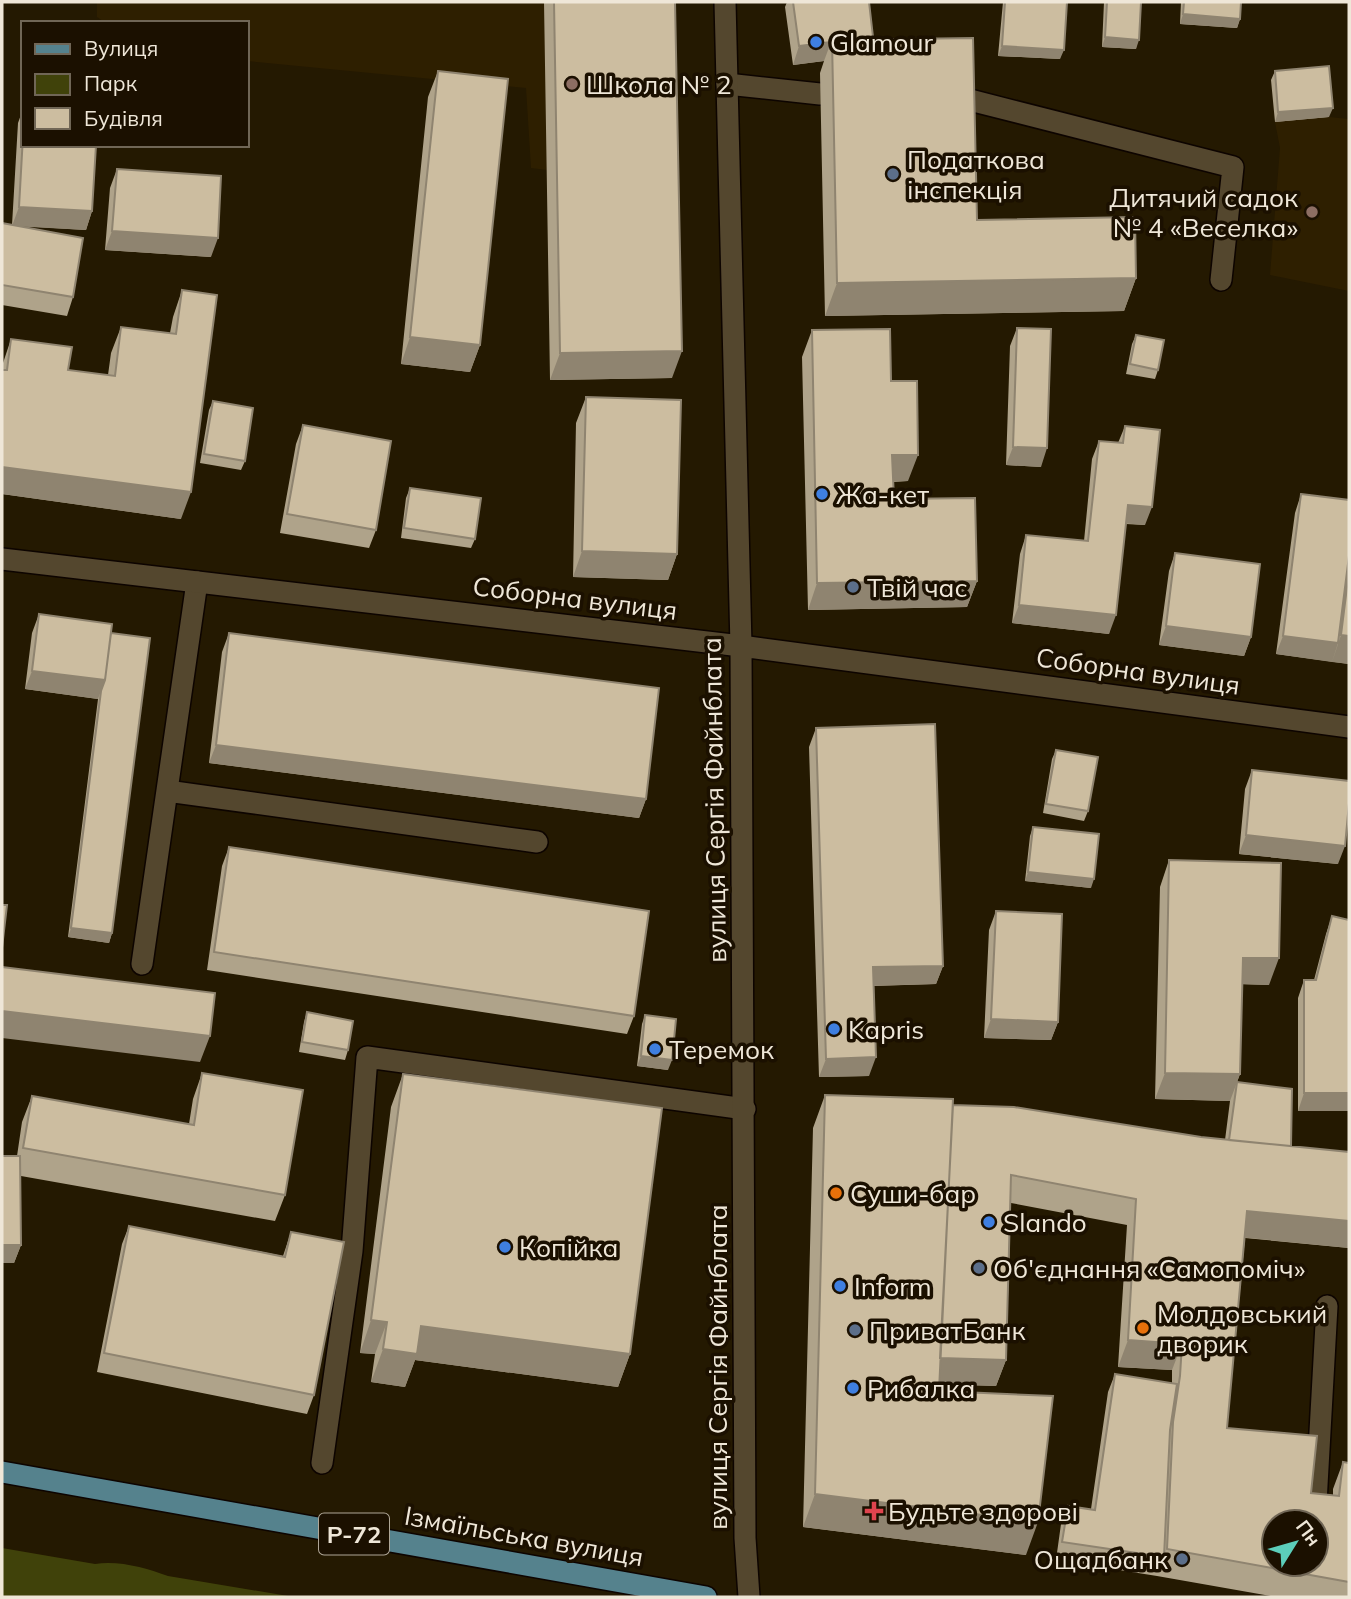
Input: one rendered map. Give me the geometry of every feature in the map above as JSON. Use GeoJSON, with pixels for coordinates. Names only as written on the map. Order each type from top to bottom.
{"type":"FeatureCollection","features":[{"type":"Feature","properties":{"kind":"main road","name":"Ізмаїльська вулиця"},"geometry":{"type":"LineString","coordinates":[[2,1472],[706,1597]]}},
{"type":"Feature","properties":{"kind":"street","name":"вулиця Сергія Файнблата"},"geometry":{"type":"LineString","coordinates":[[725,2],[741,646],[745,1538],[749,1597]]}},
{"type":"Feature","properties":{"kind":"street"},"geometry":{"type":"LineString","coordinates":[[727,84],[820,94]]}},
{"type":"Feature","properties":{"kind":"street"},"geometry":{"type":"LineString","coordinates":[[962,98],[1233,167],[1221,280]]}},
{"type":"Feature","properties":{"kind":"street","name":"Соборна вулиця"},"geometry":{"type":"LineString","coordinates":[[2,559],[741,646],[1349,727]]}},
{"type":"Feature","properties":{"kind":"street"},"geometry":{"type":"LineString","coordinates":[[142,964],[197,582]]}},
{"type":"Feature","properties":{"kind":"street"},"geometry":{"type":"LineString","coordinates":[[167,792],[537,842]]}},
{"type":"Feature","properties":{"kind":"street"},"geometry":{"type":"LineString","coordinates":[[322,1462],[352,1251],[367,1057],[745,1109]]}},
{"type":"Feature","properties":{"kind":"street"},"geometry":{"type":"LineString","coordinates":[[1316,1508],[1326,1306]]}},
{"type":"Feature","properties":{"kind":"shaded area","name":"Школа № 2"},"geometry":{"type":"Polygon","coordinates":[[[97,2],[665,2],[668,168],[531,168],[526,88],[248,61],[248,21],[103,21],[97,17],[97,2]]]}},
{"type":"Feature","properties":{"kind":"shaded area","name":"Дитячий садок № 4 «Веселка»"},"geometry":{"type":"Polygon","coordinates":[[[1329,117],[1349,119],[1349,291],[1270,275],[1280,148],[1275,122],[1329,117]]]}},
{"type":"Feature","properties":{"kind":"green space"},"geometry":{"type":"Polygon","coordinates":[[[2,1548],[95,1564],[132,1566],[168,1576],[294,1597],[2,1597],[2,1548]]]}},
{"type":"Feature","properties":{"kind":"building"},"geometry":{"type":"Polygon","coordinates":[[[554,2],[675,2],[682,351],[560,353],[554,2]]]}},
{"type":"Feature","properties":{"kind":"building"},"geometry":{"type":"Polygon","coordinates":[[[793,2],[869,2],[873,37],[799,46],[793,2]]]}},
{"type":"Feature","properties":{"kind":"building"},"geometry":{"type":"Polygon","coordinates":[[[1005,2],[1067,2],[1064,50],[1002,46],[1005,2]]]}},
{"type":"Feature","properties":{"kind":"building"},"geometry":{"type":"Polygon","coordinates":[[[1107,2],[1141,2],[1139,40],[1105,37],[1107,2]]]}},
{"type":"Feature","properties":{"kind":"building"},"geometry":{"type":"Polygon","coordinates":[[[1184,2],[1241,2],[1240,19],[1183,14],[1184,2]]]}},
{"type":"Feature","properties":{"kind":"building","name":"Податкова інспекція"},"geometry":{"type":"Polygon","coordinates":[[[973,38],[977,220],[1135,217],[1136,278],[837,283],[832,40],[973,38]]]}},
{"type":"Feature","properties":{"kind":"building"},"geometry":{"type":"Polygon","coordinates":[[[1329,66],[1333,108],[1278,112],[1275,71],[1329,66]]]}},
{"type":"Feature","properties":{"kind":"building"},"geometry":{"type":"Polygon","coordinates":[[[438,71],[508,79],[480,345],[410,337],[438,71]]]}},
{"type":"Feature","properties":{"kind":"building"},"geometry":{"type":"Polygon","coordinates":[[[22,147],[96,147],[92,211],[19,207],[22,147]]]}},
{"type":"Feature","properties":{"kind":"building"},"geometry":{"type":"Polygon","coordinates":[[[117,169],[221,176],[218,238],[112,231],[117,169]]]}},
{"type":"Feature","properties":{"kind":"building"},"geometry":{"type":"Polygon","coordinates":[[[2,223],[83,238],[73,297],[2,285],[2,223]]]}},
{"type":"Feature","properties":{"kind":"building"},"geometry":{"type":"Polygon","coordinates":[[[182,290],[217,295],[191,492],[2,467],[2,370],[7,370],[11,339],[72,347],[68,370],[115,376],[121,327],[176,334],[182,290]]]}},
{"type":"Feature","properties":{"kind":"building"},"geometry":{"type":"Polygon","coordinates":[[[1017,328],[1051,329],[1047,448],[1013,447],[1017,328]]]}},
{"type":"Feature","properties":{"kind":"building"},"geometry":{"type":"Polygon","coordinates":[[[890,329],[891,381],[917,381],[918,455],[892,455],[894,499],[975,498],[977,581],[817,583],[812,330],[890,329]]]}},
{"type":"Feature","properties":{"kind":"building"},"geometry":{"type":"Polygon","coordinates":[[[1136,335],[1164,340],[1158,370],[1130,364],[1136,335]]]}},
{"type":"Feature","properties":{"kind":"building"},"geometry":{"type":"Polygon","coordinates":[[[586,397],[681,400],[677,554],[582,551],[586,397]]]}},
{"type":"Feature","properties":{"kind":"building"},"geometry":{"type":"Polygon","coordinates":[[[213,401],[253,408],[245,461],[204,454],[213,401]]]}},
{"type":"Feature","properties":{"kind":"building"},"geometry":{"type":"Polygon","coordinates":[[[303,425],[391,441],[376,530],[287,514],[303,425]]]}},
{"type":"Feature","properties":{"kind":"building"},"geometry":{"type":"Polygon","coordinates":[[[1125,426],[1160,430],[1152,507],[1128,505],[1116,615],[1019,605],[1026,535],[1088,541],[1099,441],[1123,443],[1125,426]]]}},
{"type":"Feature","properties":{"kind":"building"},"geometry":{"type":"Polygon","coordinates":[[[410,488],[481,498],[475,539],[404,528],[410,488]]]}},
{"type":"Feature","properties":{"kind":"building"},"geometry":{"type":"Polygon","coordinates":[[[1301,494],[1349,500],[1349,556],[1338,643],[1283,636],[1301,494]]]}},
{"type":"Feature","properties":{"kind":"building"},"geometry":{"type":"Polygon","coordinates":[[[1175,553],[1260,564],[1251,637],[1166,626],[1175,553]]]}},
{"type":"Feature","properties":{"kind":"building"},"geometry":{"type":"Polygon","coordinates":[[[1349,571],[1349,636],[1341,635],[1349,571]]]}},
{"type":"Feature","properties":{"kind":"building"},"geometry":{"type":"Polygon","coordinates":[[[39,614],[112,624],[105,680],[32,671],[39,614]]]}},
{"type":"Feature","properties":{"kind":"building"},"geometry":{"type":"Polygon","coordinates":[[[111,633],[150,638],[112,933],[71,928],[101,691],[111,633]]]}},
{"type":"Feature","properties":{"kind":"building"},"geometry":{"type":"Polygon","coordinates":[[[229,633],[659,688],[646,799],[216,745],[229,633]]]}},
{"type":"Feature","properties":{"kind":"building"},"geometry":{"type":"Polygon","coordinates":[[[935,724],[943,966],[873,967],[876,1057],[826,1059],[816,728],[935,724]]]}},
{"type":"Feature","properties":{"kind":"building"},"geometry":{"type":"Polygon","coordinates":[[[1056,750],[1098,757],[1088,811],[1046,804],[1056,750]]]}},
{"type":"Feature","properties":{"kind":"building"},"geometry":{"type":"Polygon","coordinates":[[[1252,770],[1349,781],[1345,846],[1246,835],[1252,770]]]}},
{"type":"Feature","properties":{"kind":"building"},"geometry":{"type":"Polygon","coordinates":[[[1033,827],[1099,834],[1094,879],[1028,872],[1033,827]]]}},
{"type":"Feature","properties":{"kind":"building"},"geometry":{"type":"Polygon","coordinates":[[[229,847],[649,911],[634,1016],[214,952],[229,847]]]}},
{"type":"Feature","properties":{"kind":"building"},"geometry":{"type":"Polygon","coordinates":[[[1169,860],[1281,863],[1279,958],[1243,958],[1240,1074],[1165,1073],[1169,860]]]}},
{"type":"Feature","properties":{"kind":"building"},"geometry":{"type":"Polygon","coordinates":[[[2,905],[7,905],[2,948],[2,905]]]}},
{"type":"Feature","properties":{"kind":"building"},"geometry":{"type":"Polygon","coordinates":[[[996,911],[1062,914],[1058,1022],[991,1019],[996,911]]]}},
{"type":"Feature","properties":{"kind":"building"},"geometry":{"type":"Polygon","coordinates":[[[1332,916],[1349,920],[1349,1093],[1304,1093],[1304,980],[1316,980],[1332,916]]]}},
{"type":"Feature","properties":{"kind":"building"},"geometry":{"type":"Polygon","coordinates":[[[2,967],[215,993],[210,1036],[2,1011],[2,967]]]}},
{"type":"Feature","properties":{"kind":"building"},"geometry":{"type":"Polygon","coordinates":[[[307,1012],[353,1021],[348,1050],[302,1042],[307,1012]]]}},
{"type":"Feature","properties":{"kind":"building"},"geometry":{"type":"Polygon","coordinates":[[[645,1015],[676,1019],[672,1060],[641,1056],[645,1015]]]}},
{"type":"Feature","properties":{"kind":"building"},"geometry":{"type":"Polygon","coordinates":[[[202,1073],[303,1090],[285,1195],[23,1148],[32,1096],[194,1125],[202,1073]]]}},
{"type":"Feature","properties":{"kind":"building","name":"Копійка"},"geometry":{"type":"Polygon","coordinates":[[[403,1074],[662,1108],[630,1354],[421,1326],[417,1354],[383,1349],[387,1322],[371,1320],[403,1074]]]}},
{"type":"Feature","properties":{"kind":"building"},"geometry":{"type":"Polygon","coordinates":[[[1237,1082],[1292,1089],[1291,1146],[1229,1140],[1237,1082]]]}},
{"type":"Feature","properties":{"kind":"building"},"geometry":{"type":"Polygon","coordinates":[[[825,1095],[953,1099],[939,1391],[1053,1396],[1038,1522],[815,1494],[825,1095]]]}},
{"type":"Feature","properties":{"kind":"building"},"geometry":{"type":"Polygon","coordinates":[[[953,1105],[1014,1107],[1201,1137],[1349,1152],[1349,1221],[1247,1211],[1227,1428],[1317,1436],[1311,1493],[1339,1496],[1343,1462],[1349,1463],[1349,1582],[1327,1578],[1330,1578],[1330,1508],[1260,1508],[1260,1566],[1167,1549],[1173,1422],[1182,1344],[1128,1340],[1136,1199],[1011,1175],[1006,1360],[940,1358],[953,1105]]]}},
{"type":"Feature","properties":{"kind":"building"},"geometry":{"type":"Polygon","coordinates":[[[2,1156],[20,1156],[21,1245],[2,1245],[2,1156]]]}},
{"type":"Feature","properties":{"kind":"building"},"geometry":{"type":"Polygon","coordinates":[[[129,1226],[285,1257],[291,1232],[344,1242],[314,1395],[104,1353],[129,1226]]]}},
{"type":"Feature","properties":{"kind":"building"},"geometry":{"type":"Polygon","coordinates":[[[1115,1374],[1177,1384],[1170,1430],[1164,1557],[1062,1542],[1068,1506],[1095,1510],[1115,1374]]]}},
{"type":"Feature","properties":{"kind":"place","name":"Glamour"},"geometry":{"type":"Point","coordinates":[816,42]}},
{"type":"Feature","properties":{"kind":"place","name":"Школа № 2"},"geometry":{"type":"Point","coordinates":[572,84]}},
{"type":"Feature","properties":{"kind":"place","name":"Податкова інспекція"},"geometry":{"type":"Point","coordinates":[893,174]}},
{"type":"Feature","properties":{"kind":"place","name":"Дитячий садок № 4 «Веселка»"},"geometry":{"type":"Point","coordinates":[1312,212]}},
{"type":"Feature","properties":{"kind":"place","name":"Жа-кет"},"geometry":{"type":"Point","coordinates":[822,494]}},
{"type":"Feature","properties":{"kind":"place","name":"Твій час"},"geometry":{"type":"Point","coordinates":[853,587]}},
{"type":"Feature","properties":{"kind":"place","name":"Kapris"},"geometry":{"type":"Point","coordinates":[834,1029]}},
{"type":"Feature","properties":{"kind":"place","name":"Теремок"},"geometry":{"type":"Point","coordinates":[655,1049]}},
{"type":"Feature","properties":{"kind":"place","name":"Суши-бар"},"geometry":{"type":"Point","coordinates":[836,1193]}},
{"type":"Feature","properties":{"kind":"place","name":"Slando"},"geometry":{"type":"Point","coordinates":[989,1222]}},
{"type":"Feature","properties":{"kind":"place","name":"Копійка"},"geometry":{"type":"Point","coordinates":[505,1247]}},
{"type":"Feature","properties":{"kind":"place","name":"Об'єднання «Самопоміч»"},"geometry":{"type":"Point","coordinates":[979,1268]}},
{"type":"Feature","properties":{"kind":"place","name":"Inform"},"geometry":{"type":"Point","coordinates":[840,1286]}},
{"type":"Feature","properties":{"kind":"place","name":"Молдовський дворик"},"geometry":{"type":"Point","coordinates":[1143,1328]}},
{"type":"Feature","properties":{"kind":"place","name":"ПриватБанк"},"geometry":{"type":"Point","coordinates":[855,1330]}},
{"type":"Feature","properties":{"kind":"place","name":"Рибалка"},"geometry":{"type":"Point","coordinates":[853,1388]}},
{"type":"Feature","properties":{"kind":"place","name":"Будьте здорові"},"geometry":{"type":"Point","coordinates":[874,1511]}},
{"type":"Feature","properties":{"kind":"place","name":"Ощадбанк"},"geometry":{"type":"Point","coordinates":[1182,1559]}}]}
